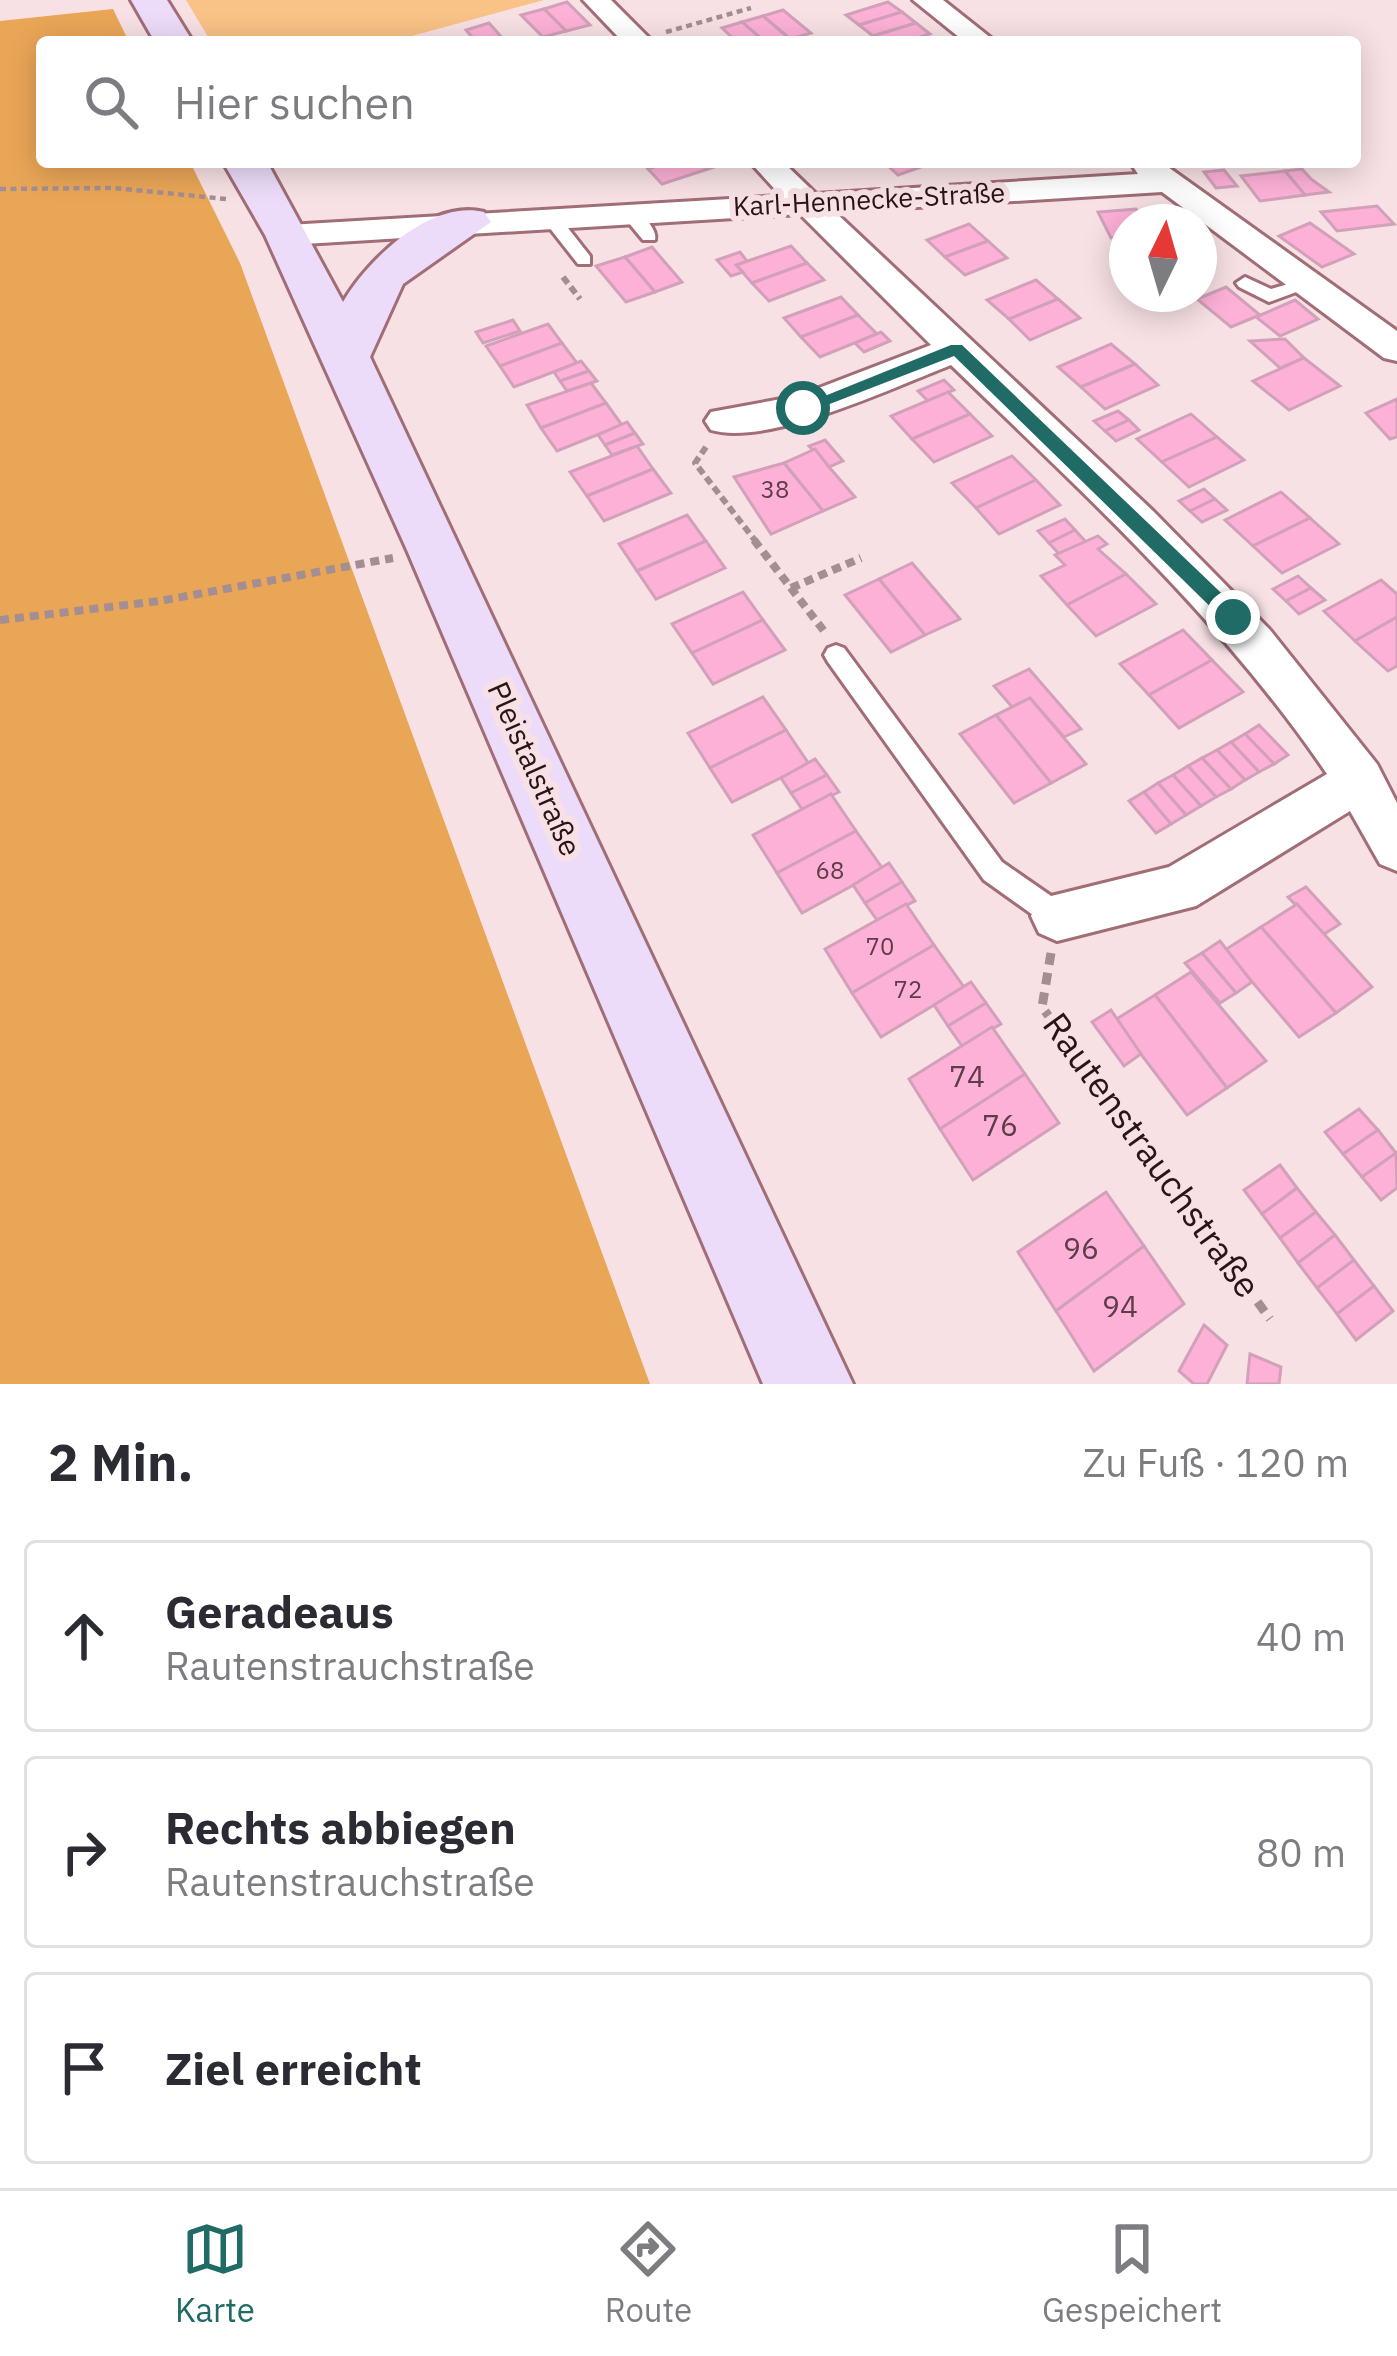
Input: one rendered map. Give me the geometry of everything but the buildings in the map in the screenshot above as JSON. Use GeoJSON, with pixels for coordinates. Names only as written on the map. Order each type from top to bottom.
{"type":"FeatureCollection","features":[{"type":"Feature","properties":{"kind":"main road"},"geometry":{"type":"LineString","coordinates":[[149,0],[170,36]]}},
{"type":"Feature","properties":{"kind":"main road","name":"Pleistalstraße"},"geometry":{"type":"LineString","coordinates":[[233,181],[288,235],[436,550],[808,1384]]}},
{"type":"Feature","properties":{"kind":"main road"},"geometry":{"type":"LineString","coordinates":[[344,360],[380,275],[401,257],[468,223]]}},
{"type":"Feature","properties":{"kind":"street"},"geometry":{"type":"LineString","coordinates":[[596,0],[633,36]]}},
{"type":"Feature","properties":{"kind":"street"},"geometry":{"type":"LineString","coordinates":[[926,0],[974,36]]}},
{"type":"Feature","properties":{"kind":"street"},"geometry":{"type":"LineString","coordinates":[[771,168],[1233,617],[1328,730],[1397,848]]}},
{"type":"Feature","properties":{"kind":"street","name":"Karl-Hennecke-Straße"},"geometry":{"type":"LineString","coordinates":[[288,235],[551,218],[640,224],[1156,172],[1397,349]]}},
{"type":"Feature","properties":{"kind":"street"},"geometry":{"type":"LineString","coordinates":[[724,421],[803,408],[956,349]]}},
{"type":"Feature","properties":{"kind":"street"},"geometry":{"type":"LineString","coordinates":[[1057,916],[1178,889],[1360,779]]}},
{"type":"Feature","properties":{"kind":"lane"},"geometry":{"type":"LineString","coordinates":[[551,218],[584,260]]}},
{"type":"Feature","properties":{"kind":"lane"},"geometry":{"type":"LineString","coordinates":[[1245,283],[1269,296],[1309,284]]}},
{"type":"Feature","properties":{"kind":"lane"},"geometry":{"type":"LineString","coordinates":[[836,655],[993,871],[1057,916]]}},
{"type":"Feature","properties":{"kind":"path"},"geometry":{"type":"LineString","coordinates":[[655,36],[752,8]]}},
{"type":"Feature","properties":{"kind":"path"},"geometry":{"type":"LineString","coordinates":[[0,189],[233,181]]}},
{"type":"Feature","properties":{"kind":"path"},"geometry":{"type":"LineString","coordinates":[[724,421],[695,463],[836,655]]}},
{"type":"Feature","properties":{"kind":"path"},"geometry":{"type":"LineString","coordinates":[[0,620],[160,601],[403,556]]}},
{"type":"Feature","properties":{"kind":"path"},"geometry":{"type":"LineString","coordinates":[[791,588],[861,557]]}},
{"type":"Feature","properties":{"kind":"path","name":"Rautenstrauchstraße"},"geometry":{"type":"LineString","coordinates":[[1057,916],[1042,1006],[1270,1319]]}},
{"type":"Feature","properties":{"kind":"shaded area"},"geometry":{"type":"Polygon","coordinates":[[[186,0],[544,0],[412,36],[207,36],[186,0]]]}},
{"type":"Feature","properties":{"kind":"shaded area"},"geometry":{"type":"Polygon","coordinates":[[[113,9],[126,36],[36,36],[36,168],[193,168],[240,263],[650,1384],[0,1384],[0,21],[113,9]]]}},
{"type":"Feature","properties":{"kind":"route"},"geometry":{"type":"LineString","coordinates":[[803,408],[956,349],[1233,617]]}}]}
